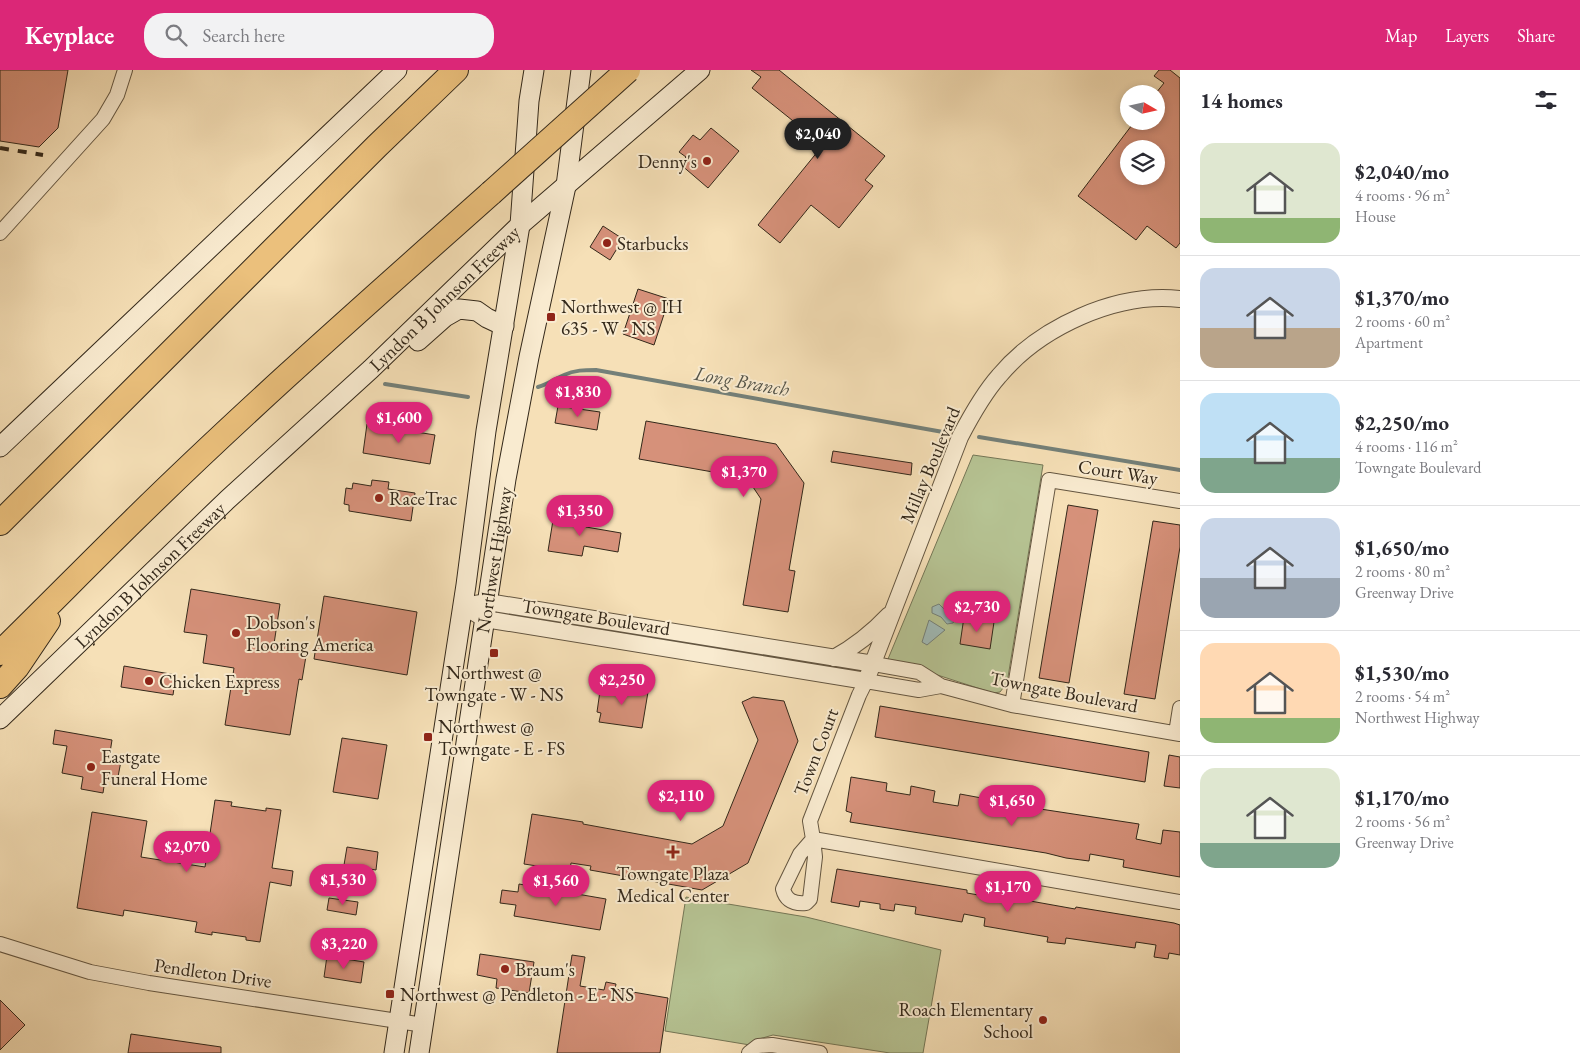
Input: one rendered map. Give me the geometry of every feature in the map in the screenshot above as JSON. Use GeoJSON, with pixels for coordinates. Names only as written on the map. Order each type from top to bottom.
{"type":"FeatureCollection","features":[{"type":"Feature","properties":{"kind":"highway"},"geometry":{"type":"LineString","coordinates":[[0,523],[377,146],[456,70]]}},
{"type":"Feature","properties":{"kind":"highway"},"geometry":{"type":"LineString","coordinates":[[0,653],[134,520],[340,327],[628,70]]}},
{"type":"Feature","properties":{"kind":"highway"},"geometry":{"type":"LineString","coordinates":[[0,502],[28,494]]}},
{"type":"Feature","properties":{"kind":"highway"},"geometry":{"type":"LineString","coordinates":[[0,686],[17,667],[74,581]]}},
{"type":"Feature","properties":{"kind":"main road"},"geometry":{"type":"LineString","coordinates":[[0,447],[397,70]]}},
{"type":"Feature","properties":{"kind":"main road","name":"Northwest Highway"},"geometry":{"type":"LineString","coordinates":[[394,1053],[463,606],[486,431],[520,226],[529,101],[534,70]]}},
{"type":"Feature","properties":{"kind":"main road","name":"Northwest Highway"},"geometry":{"type":"LineString","coordinates":[[419,1053],[506,479],[529,357],[566,186],[581,70]]}},
{"type":"Feature","properties":{"kind":"main road","name":"Lyndon B Johnson Freeway"},"geometry":{"type":"LineString","coordinates":[[0,719],[227,500],[371,369],[520,226],[700,70]]}},
{"type":"Feature","properties":{"kind":"main road"},"geometry":{"type":"LineString","coordinates":[[371,369],[396,362],[445,317],[459,309],[477,311],[504,326]]}},
{"type":"Feature","properties":{"kind":"main road"},"geometry":{"type":"LineString","coordinates":[[486,431],[516,433]]}},
{"type":"Feature","properties":{"kind":"main road"},"geometry":{"type":"LineString","coordinates":[[424,857],[448,860]]}},
{"type":"Feature","properties":{"kind":"street"},"geometry":{"type":"LineString","coordinates":[[0,233],[103,120],[117,95],[125,70]]}},
{"type":"Feature","properties":{"kind":"street","name":"Millay Boulevard"},"geometry":{"type":"LineString","coordinates":[[866,681],[960,437],[971,416],[999,375],[1033,344],[1074,319],[1110,306],[1137,300],[1180,299]]}},
{"type":"Feature","properties":{"kind":"street","name":"Court Way"},"geometry":{"type":"LineString","coordinates":[[1012,706],[1049,480],[1180,501]]}},
{"type":"Feature","properties":{"kind":"street","name":"Towngate Boulevard"},"geometry":{"type":"LineString","coordinates":[[463,606],[685,652],[919,690],[941,686]]}},
{"type":"Feature","properties":{"kind":"street"},"geometry":{"type":"LineString","coordinates":[[834,658],[853,648],[873,632],[895,608]]}},
{"type":"Feature","properties":{"kind":"street","name":"Towngate Boulevard"},"geometry":{"type":"LineString","coordinates":[[486,610],[687,634],[919,672],[941,686],[1012,706],[1178,734]]}},
{"type":"Feature","properties":{"kind":"street"},"geometry":{"type":"LineString","coordinates":[[685,652],[687,634]]}},
{"type":"Feature","properties":{"kind":"street","name":"Town Court"},"geometry":{"type":"LineString","coordinates":[[866,681],[858,695],[810,820],[813,838],[1180,902]]}},
{"type":"Feature","properties":{"kind":"street"},"geometry":{"type":"LineString","coordinates":[[1178,734],[1180,708]]}},
{"type":"Feature","properties":{"kind":"street","name":"Pendleton Drive"},"geometry":{"type":"LineString","coordinates":[[0,944],[90,972],[424,1025]]}},
{"type":"Feature","properties":{"kind":"street"},"geometry":{"type":"LineString","coordinates":[[749,1053],[758,1046],[772,1045],[820,1053]]}},
{"type":"Feature","properties":{"kind":"green space"},"geometry":{"type":"Polygon","coordinates":[[[973,455],[1043,465],[1007,683],[1000,692],[993,693],[888,659],[973,455]]]}},
{"type":"Feature","properties":{"kind":"green space"},"geometry":{"type":"Polygon","coordinates":[[[686,897],[806,917],[941,950],[923,1053],[890,1053],[773,1035],[759,1039],[750,1045],[665,1031],[686,897]]]}},
{"type":"Feature","properties":{"kind":"water"},"geometry":{"type":"Polygon","coordinates":[[[939,604],[945,610],[954,613],[955,619],[953,623],[947,624],[941,617],[932,613],[932,607],[939,604]]]}},
{"type":"Feature","properties":{"kind":"water"},"geometry":{"type":"Polygon","coordinates":[[[929,620],[945,630],[927,645],[922,642],[929,620]]]}},
{"type":"Feature","properties":{"kind":"building"},"geometry":{"type":"Polygon","coordinates":[[[0,70],[68,70],[58,128],[39,147],[0,141],[0,70]]]}},
{"type":"Feature","properties":{"kind":"building"},"geometry":{"type":"Polygon","coordinates":[[[751,70],[779,70],[885,156],[865,180],[873,186],[839,228],[811,205],[780,243],[758,225],[823,145],[752,88],[761,77],[751,70]]]}},
{"type":"Feature","properties":{"kind":"building"},"geometry":{"type":"Polygon","coordinates":[[[1159,70],[1170,70],[1180,78],[1180,243],[1176,248],[1147,226],[1136,240],[1078,196],[1120,141],[1120,185],[1165,185],[1165,140],[1121,140],[1128,130],[1165,130],[1165,85],[1162,85],[1164,83],[1154,76],[1159,70]]]}},
{"type":"Feature","properties":{"kind":"building","name":"Denny's"},"geometry":{"type":"Polygon","coordinates":[[[711,128],[739,151],[708,188],[680,164],[686,157],[679,152],[693,135],[700,140],[711,128]]]}},
{"type":"Feature","properties":{"kind":"building","name":"Starbucks"},"geometry":{"type":"Polygon","coordinates":[[[603,226],[623,239],[610,260],[590,247],[603,226]]]}},
{"type":"Feature","properties":{"kind":"building"},"geometry":{"type":"Polygon","coordinates":[[[638,289],[669,299],[654,345],[623,334],[638,289]]]}},
{"type":"Feature","properties":{"kind":"building"},"geometry":{"type":"Polygon","coordinates":[[[558,406],[600,412],[597,430],[555,423],[558,406]]]}},
{"type":"Feature","properties":{"kind":"building"},"geometry":{"type":"Polygon","coordinates":[[[646,421],[776,444],[804,483],[789,570],[795,571],[788,612],[743,605],[761,499],[747,478],[639,459],[646,421]]]}},
{"type":"Feature","properties":{"kind":"building","name":"RaceTrac"},"geometry":{"type":"Polygon","coordinates":[[[367,424],[435,435],[430,464],[363,453],[367,424]]]}},
{"type":"Feature","properties":{"kind":"building"},"geometry":{"type":"Polygon","coordinates":[[[833,451],[912,463],[911,475],[831,462],[833,451]]]}},
{"type":"Feature","properties":{"kind":"building","name":"RaceTrac"},"geometry":{"type":"Polygon","coordinates":[[[372,480],[389,482],[388,489],[415,493],[411,521],[349,511],[349,505],[344,504],[346,488],[352,489],[353,483],[371,486],[372,480]]]}},
{"type":"Feature","properties":{"kind":"building"},"geometry":{"type":"Polygon","coordinates":[[[1068,505],[1098,510],[1069,683],[1039,678],[1068,505]]]}},
{"type":"Feature","properties":{"kind":"building"},"geometry":{"type":"Polygon","coordinates":[[[554,514],[588,520],[586,527],[621,533],[618,552],[584,546],[582,556],[548,551],[554,514]]]}},
{"type":"Feature","properties":{"kind":"building"},"geometry":{"type":"Polygon","coordinates":[[[1153,521],[1180,525],[1180,547],[1155,699],[1124,694],[1153,521]]]}},
{"type":"Feature","properties":{"kind":"building","name":"Dobson's Flooring America"},"geometry":{"type":"Polygon","coordinates":[[[191,589],[280,604],[274,644],[307,650],[302,680],[299,679],[290,735],[225,725],[234,668],[203,663],[207,635],[184,632],[191,589]]]}},
{"type":"Feature","properties":{"kind":"building"},"geometry":{"type":"Polygon","coordinates":[[[324,596],[417,612],[407,675],[314,659],[324,596]]]}},
{"type":"Feature","properties":{"kind":"building"},"geometry":{"type":"Polygon","coordinates":[[[964,617],[994,622],[990,649],[960,644],[964,617]]]}},
{"type":"Feature","properties":{"kind":"building","name":"Chicken Express"},"geometry":{"type":"Polygon","coordinates":[[[124,666],[176,675],[173,695],[121,687],[124,666]]]}},
{"type":"Feature","properties":{"kind":"building"},"geometry":{"type":"Polygon","coordinates":[[[601,684],[648,692],[642,728],[599,722],[601,713],[597,712],[601,684]]]}},
{"type":"Feature","properties":{"kind":"building"},"geometry":{"type":"Polygon","coordinates":[[[753,697],[784,701],[798,741],[748,863],[702,890],[590,870],[591,866],[571,863],[570,871],[524,864],[532,814],[583,822],[583,824],[692,844],[723,826],[758,740],[742,702],[753,697]]]}},
{"type":"Feature","properties":{"kind":"building"},"geometry":{"type":"Polygon","coordinates":[[[880,706],[1149,752],[1145,782],[875,737],[880,706]]]}},
{"type":"Feature","properties":{"kind":"building","name":"Eastgate Funeral Home"},"geometry":{"type":"Polygon","coordinates":[[[55,730],[112,740],[109,759],[121,761],[117,782],[105,780],[103,793],[81,789],[83,777],[62,773],[67,746],[53,744],[55,730]]]}},
{"type":"Feature","properties":{"kind":"building"},"geometry":{"type":"Polygon","coordinates":[[[342,738],[387,745],[378,799],[333,792],[342,738]]]}},
{"type":"Feature","properties":{"kind":"building"},"geometry":{"type":"Polygon","coordinates":[[[1169,755],[1180,757],[1180,788],[1164,786],[1169,755]]]}},
{"type":"Feature","properties":{"kind":"building"},"geometry":{"type":"Polygon","coordinates":[[[851,777],[887,783],[886,791],[910,795],[911,786],[935,791],[933,802],[958,806],[960,794],[987,799],[985,809],[994,811],[1012,814],[1014,805],[1139,824],[1136,839],[1161,844],[1163,830],[1180,832],[1180,877],[1123,867],[1124,860],[1090,854],[1089,861],[1066,858],[1046,853],[850,822],[852,813],[846,811],[851,777]]]}},
{"type":"Feature","properties":{"kind":"building"},"geometry":{"type":"Polygon","coordinates":[[[215,800],[232,802],[231,806],[266,811],[266,808],[281,810],[272,868],[293,871],[291,886],[270,882],[260,942],[246,940],[246,937],[212,932],[212,935],[195,932],[197,922],[124,910],[123,916],[77,908],[92,812],[147,821],[141,857],[205,867],[215,800]]]}},
{"type":"Feature","properties":{"kind":"building"},"geometry":{"type":"Polygon","coordinates":[[[347,847],[378,852],[376,870],[344,865],[347,847]]]}},
{"type":"Feature","properties":{"kind":"building"},"geometry":{"type":"Polygon","coordinates":[[[837,869],[967,890],[967,893],[1007,900],[1008,897],[1174,923],[1180,925],[1180,955],[1169,953],[1168,959],[1154,957],[1156,945],[1136,942],[1135,948],[1066,938],[1065,944],[1047,942],[1048,937],[984,926],[985,918],[964,914],[962,922],[915,914],[916,907],[895,904],[894,911],[880,909],[880,904],[860,901],[859,907],[831,902],[837,869]]]}},
{"type":"Feature","properties":{"kind":"building"},"geometry":{"type":"Polygon","coordinates":[[[519,884],[606,899],[600,930],[514,916],[516,905],[500,903],[502,890],[518,892],[519,884]]]}},
{"type":"Feature","properties":{"kind":"building"},"geometry":{"type":"Polygon","coordinates":[[[329,898],[358,902],[356,915],[327,910],[329,898]]]}},
{"type":"Feature","properties":{"kind":"building","name":"Braum's"},"geometry":{"type":"Polygon","coordinates":[[[480,954],[534,962],[529,993],[496,988],[497,979],[477,975],[480,954]]]}},
{"type":"Feature","properties":{"kind":"building"},"geometry":{"type":"Polygon","coordinates":[[[572,955],[585,957],[580,986],[604,990],[606,982],[616,984],[615,989],[668,998],[660,1053],[557,1053],[572,955]]]}},
{"type":"Feature","properties":{"kind":"building"},"geometry":{"type":"Polygon","coordinates":[[[327,956],[364,962],[361,983],[324,977],[327,956]]]}},
{"type":"Feature","properties":{"kind":"building"},"geometry":{"type":"Polygon","coordinates":[[[0,1000],[25,1025],[0,1050],[0,1000]]]}},
{"type":"Feature","properties":{"kind":"building"},"geometry":{"type":"Polygon","coordinates":[[[131,1034],[221,1047],[221,1053],[128,1053],[131,1034]]]}},
{"type":"Feature","properties":{"kind":"waterway","name":"Long Branch"},"geometry":{"type":"LineString","coordinates":[[538,387],[572,372],[596,370],[943,432]]}},
{"type":"Feature","properties":{"kind":"waterway","name":"Long Branch"},"geometry":{"type":"LineString","coordinates":[[385,384],[468,397]]}},
{"type":"Feature","properties":{"kind":"waterway","name":"Long Branch"},"geometry":{"type":"LineString","coordinates":[[979,437],[1180,470]]}},
{"type":"Feature","properties":{"kind":"railway"},"geometry":{"type":"LineString","coordinates":[[0,148],[43,155]]}},
{"type":"Feature","properties":{"kind":"place","name":"Denny's"},"geometry":{"type":"Point","coordinates":[707,161]}},
{"type":"Feature","properties":{"kind":"place","name":"Starbucks"},"geometry":{"type":"Point","coordinates":[607,243]}},
{"type":"Feature","properties":{"kind":"place","name":"Northwest @ IH 635 - W - NS"},"geometry":{"type":"Point","coordinates":[551,317]}},
{"type":"Feature","properties":{"kind":"place","name":"RaceTrac"},"geometry":{"type":"Point","coordinates":[379,498]}},
{"type":"Feature","properties":{"kind":"place","name":"Dobson's Flooring America"},"geometry":{"type":"Point","coordinates":[236,633]}},
{"type":"Feature","properties":{"kind":"place","name":"Northwest @ Towngate - W - NS"},"geometry":{"type":"Point","coordinates":[494,653]}},
{"type":"Feature","properties":{"kind":"place","name":"Chicken Express"},"geometry":{"type":"Point","coordinates":[149,681]}},
{"type":"Feature","properties":{"kind":"place","name":"Northwest @ Towngate - E - FS"},"geometry":{"type":"Point","coordinates":[428,737]}},
{"type":"Feature","properties":{"kind":"place","name":"Eastgate Funeral Home"},"geometry":{"type":"Point","coordinates":[91,767]}},
{"type":"Feature","properties":{"kind":"place","name":"Towngate Plaza Medical Center"},"geometry":{"type":"Point","coordinates":[673,852]}},
{"type":"Feature","properties":{"kind":"place","name":"Braum's"},"geometry":{"type":"Point","coordinates":[505,969]}},
{"type":"Feature","properties":{"kind":"place","name":"Northwest @ Pendleton - E - NS"},"geometry":{"type":"Point","coordinates":[390,994]}},
{"type":"Feature","properties":{"kind":"place","name":"Roach Elementary School"},"geometry":{"type":"Point","coordinates":[1043,1020]}}]}
